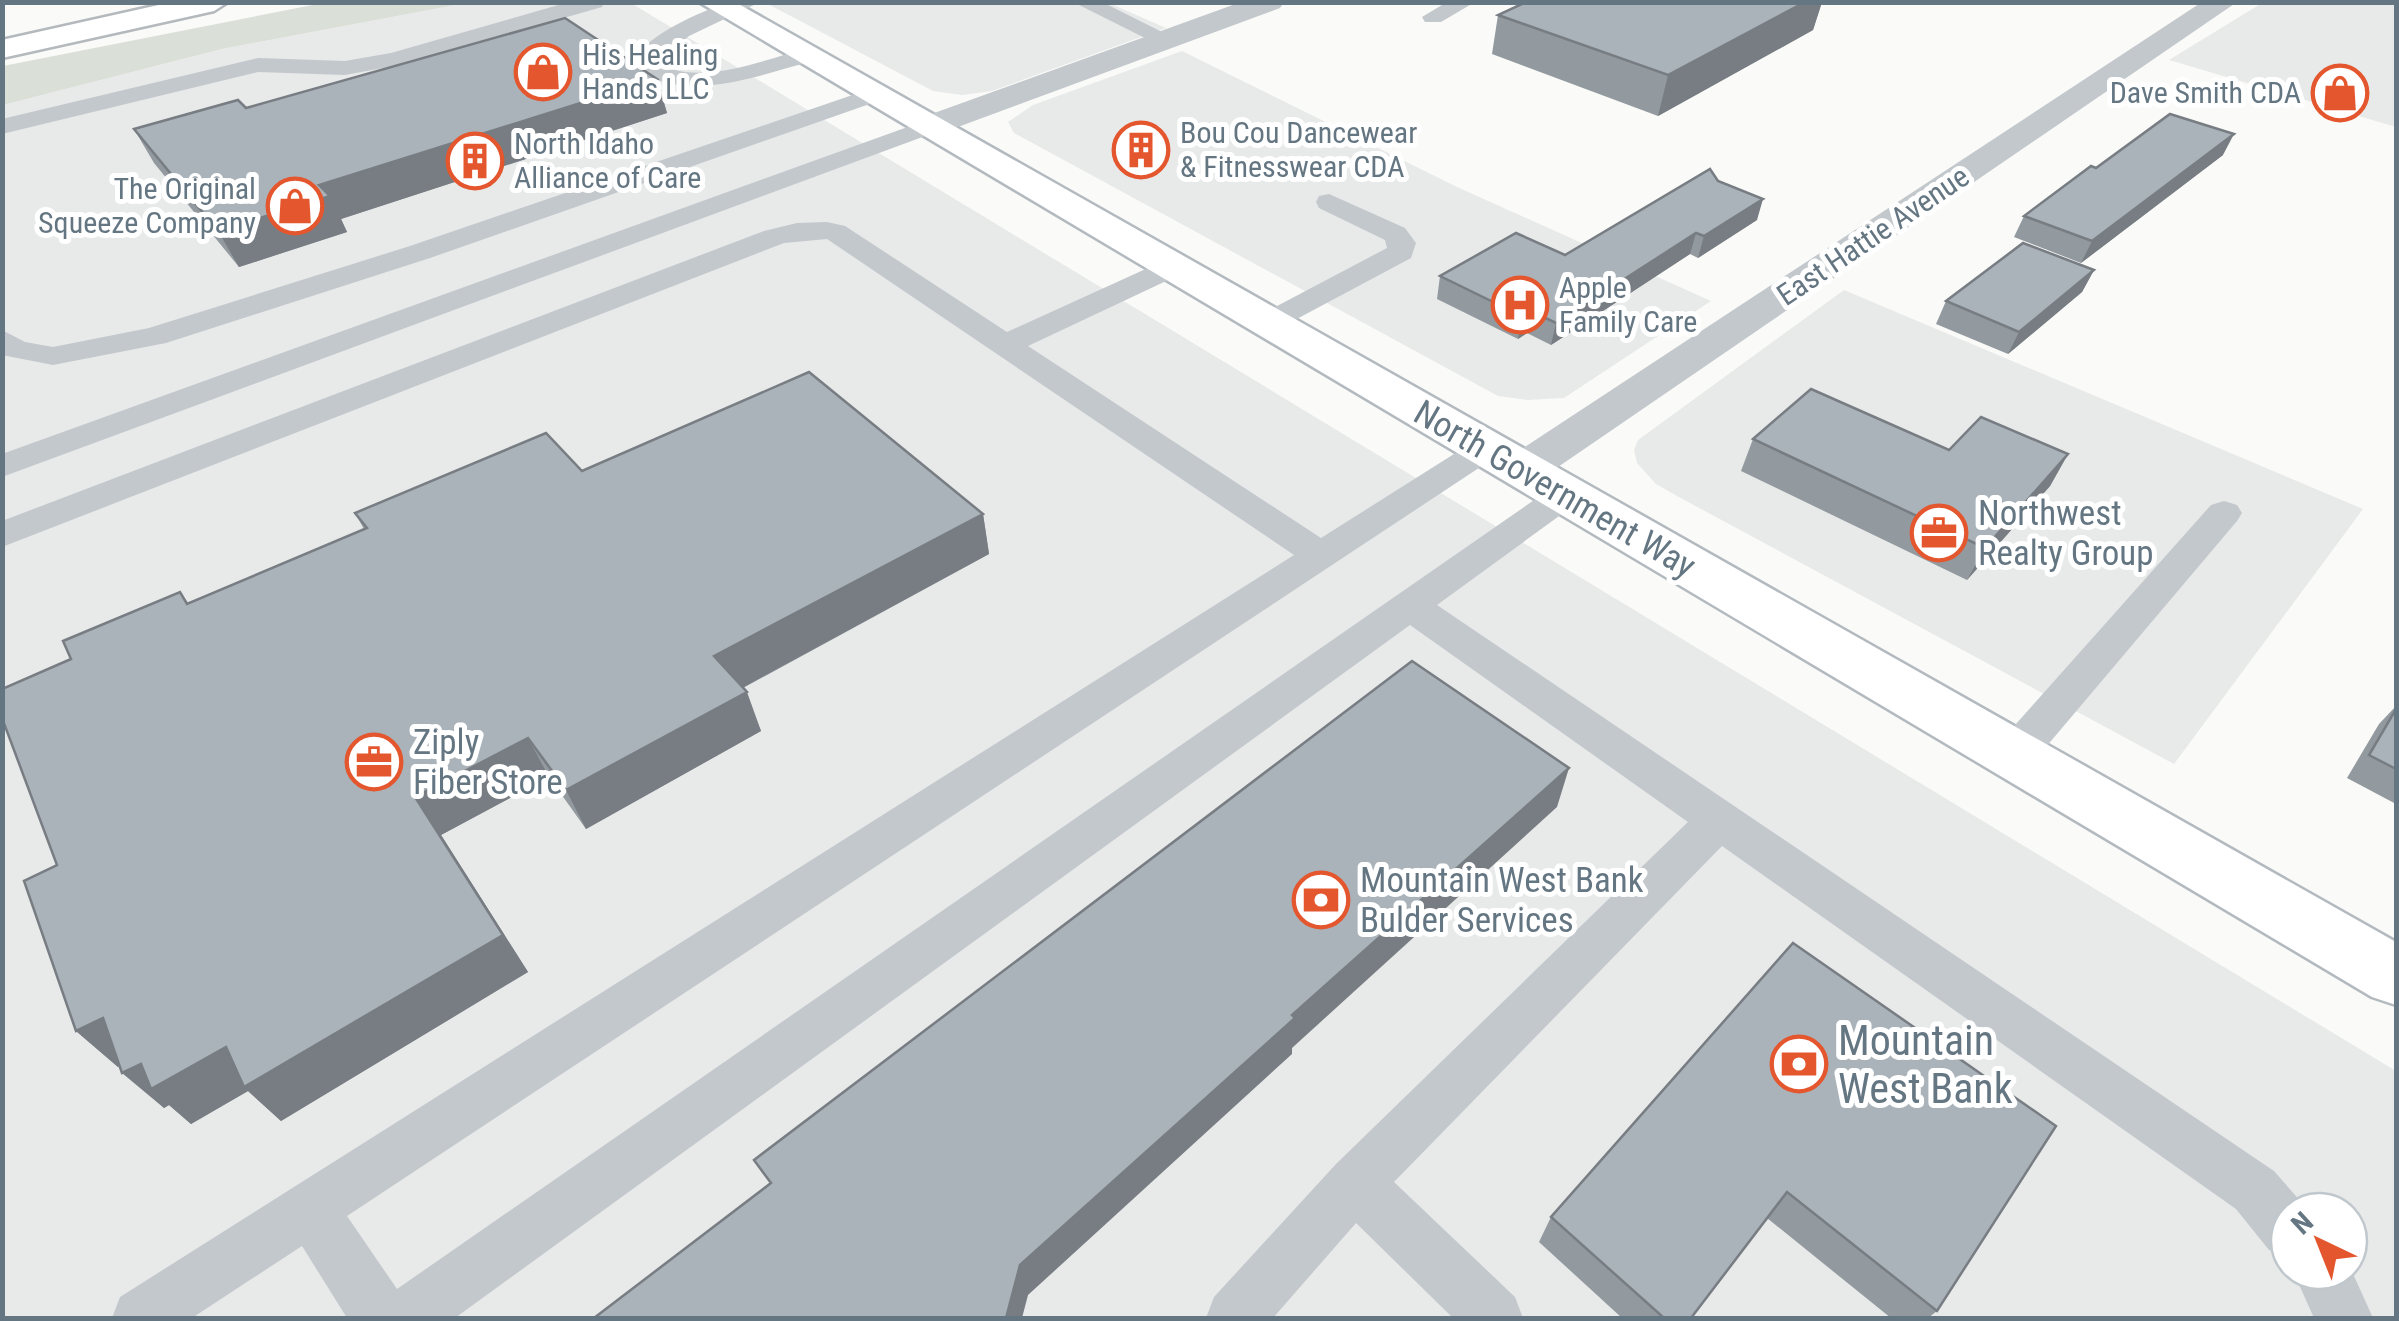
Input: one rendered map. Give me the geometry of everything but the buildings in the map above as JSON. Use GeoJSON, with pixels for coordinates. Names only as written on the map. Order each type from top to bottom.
{"type":"FeatureCollection","features":[{"type":"Feature","properties":{"kind":"main road"},"geometry":{"type":"LineString","coordinates":[[2,45],[205,2]]}},
{"type":"Feature","properties":{"kind":"main road"},"geometry":{"type":"LineString","coordinates":[[2,45],[214,2]]}},
{"type":"Feature","properties":{"kind":"main road","name":"North Government Way"},"geometry":{"type":"LineString","coordinates":[[729,5],[806,56],[927,127],[2396,976]]}},
{"type":"Feature","properties":{"kind":"street"},"geometry":{"type":"LineString","coordinates":[[927,127],[1270,2]]}},
{"type":"Feature","properties":{"kind":"street","name":"East Hattie Avenue"},"geometry":{"type":"LineString","coordinates":[[1504,460],[2223,2]]}},
{"type":"Feature","properties":{"kind":"lane"},"geometry":{"type":"LineString","coordinates":[[2,127],[258,66],[345,68],[394,59],[594,2]]}},
{"type":"Feature","properties":{"kind":"lane"},"geometry":{"type":"LineString","coordinates":[[1083,2],[1167,40]]}},
{"type":"Feature","properties":{"kind":"lane"},"geometry":{"type":"LineString","coordinates":[[1434,17],[1466,2]]}},
{"type":"Feature","properties":{"kind":"lane"},"geometry":{"type":"LineString","coordinates":[[729,5],[660,44],[644,65],[661,76],[704,78],[806,56]]}},
{"type":"Feature","properties":{"kind":"lane"},"geometry":{"type":"LineString","coordinates":[[2,340],[15,350],[53,356],[155,336],[420,252],[873,95]]}},
{"type":"Feature","properties":{"kind":"lane"},"geometry":{"type":"LineString","coordinates":[[2,466],[927,127]]}},
{"type":"Feature","properties":{"kind":"lane"},"geometry":{"type":"LineString","coordinates":[[1267,323],[1401,252],[1402,243],[1395,234],[1328,202]]}},
{"type":"Feature","properties":{"kind":"lane"},"geometry":{"type":"LineString","coordinates":[[2,535],[796,230],[836,232],[1322,555]]}},
{"type":"Feature","properties":{"kind":"lane"},"geometry":{"type":"LineString","coordinates":[[1004,344],[1172,268]]}},
{"type":"Feature","properties":{"kind":"lane"},"geometry":{"type":"LineString","coordinates":[[140,1318],[1322,555],[1504,460]]}},
{"type":"Feature","properties":{"kind":"lane"},"geometry":{"type":"LineString","coordinates":[[406,1318],[1564,495]]}},
{"type":"Feature","properties":{"kind":"lane"},"geometry":{"type":"LineString","coordinates":[[2014,754],[2224,513]]}},
{"type":"Feature","properties":{"kind":"lane"},"geometry":{"type":"LineString","coordinates":[[1410,606],[2256,1190],[2269,1206]]}},
{"type":"Feature","properties":{"kind":"lane"},"geometry":{"type":"LineString","coordinates":[[1235,1318],[1355,1183],[1719,820]]}},
{"type":"Feature","properties":{"kind":"lane"},"geometry":{"type":"LineString","coordinates":[[1355,1183],[1494,1318]]}},
{"type":"Feature","properties":{"kind":"lane"},"geometry":{"type":"LineString","coordinates":[[310,1209],[381,1318]]}},
{"type":"Feature","properties":{"kind":"lane"},"geometry":{"type":"LineString","coordinates":[[2331,1291],[2344,1318]]}},
{"type":"Feature","properties":{"kind":"shaded area"},"geometry":{"type":"Polygon","coordinates":[[[323,3],[466,3],[222,49],[3,105],[3,66],[323,3]]]}},
{"type":"Feature","properties":{"kind":"shaded area"},"geometry":{"type":"Polygon","coordinates":[[[466,3],[631,3],[2396,1071],[2396,1318],[3,1318],[3,105],[222,49],[466,3]]]}},
{"type":"Feature","properties":{"kind":"shaded area"},"geometry":{"type":"Polygon","coordinates":[[[766,3],[1109,3],[1166,28],[992,91],[962,95],[933,91],[766,3]]]}},
{"type":"Feature","properties":{"kind":"shaded area","name":"Dave Smith CDA"},"geometry":{"type":"Polygon","coordinates":[[[2262,3],[2396,3],[2396,127],[2169,60],[2262,3]]]}},
{"type":"Feature","properties":{"kind":"shaded area"},"geometry":{"type":"Polygon","coordinates":[[[1182,51],[1457,187],[1711,301],[1564,398],[1527,400],[1498,396],[1014,133],[1008,122],[1033,105],[1182,51]]]}},
{"type":"Feature","properties":{"kind":"shaded area"},"geometry":{"type":"Polygon","coordinates":[[[1844,290],[2363,509],[2174,764],[1677,496],[1656,484],[1637,463],[1634,450],[1638,440],[1844,290]]]}},
{"type":"Feature","properties":{"kind":"place","name":"His Healing Hands LLC"},"geometry":{"type":"Point","coordinates":[543,72]}},
{"type":"Feature","properties":{"kind":"place","name":"Dave Smith CDA"},"geometry":{"type":"Point","coordinates":[2340,93]}},
{"type":"Feature","properties":{"kind":"place","name":"Bou Cou Dancewear & Fitnesswear CDA"},"geometry":{"type":"Point","coordinates":[1141,150]}},
{"type":"Feature","properties":{"kind":"place","name":"North Idaho Alliance of Care"},"geometry":{"type":"Point","coordinates":[475,161]}},
{"type":"Feature","properties":{"kind":"place","name":"The Original Squeeze Company"},"geometry":{"type":"Point","coordinates":[295,206]}},
{"type":"Feature","properties":{"kind":"place","name":"Apple Family Care"},"geometry":{"type":"Point","coordinates":[1520,305]}},
{"type":"Feature","properties":{"kind":"place","name":"Northwest Realty Group"},"geometry":{"type":"Point","coordinates":[1939,533]}},
{"type":"Feature","properties":{"kind":"place","name":"Ziply Fiber Store"},"geometry":{"type":"Point","coordinates":[374,762]}},
{"type":"Feature","properties":{"kind":"place","name":"Mountain West Bank Bulder Services"},"geometry":{"type":"Point","coordinates":[1321,900]}},
{"type":"Feature","properties":{"kind":"place","name":"Mountain West Bank"},"geometry":{"type":"Point","coordinates":[1799,1064]}}]}
